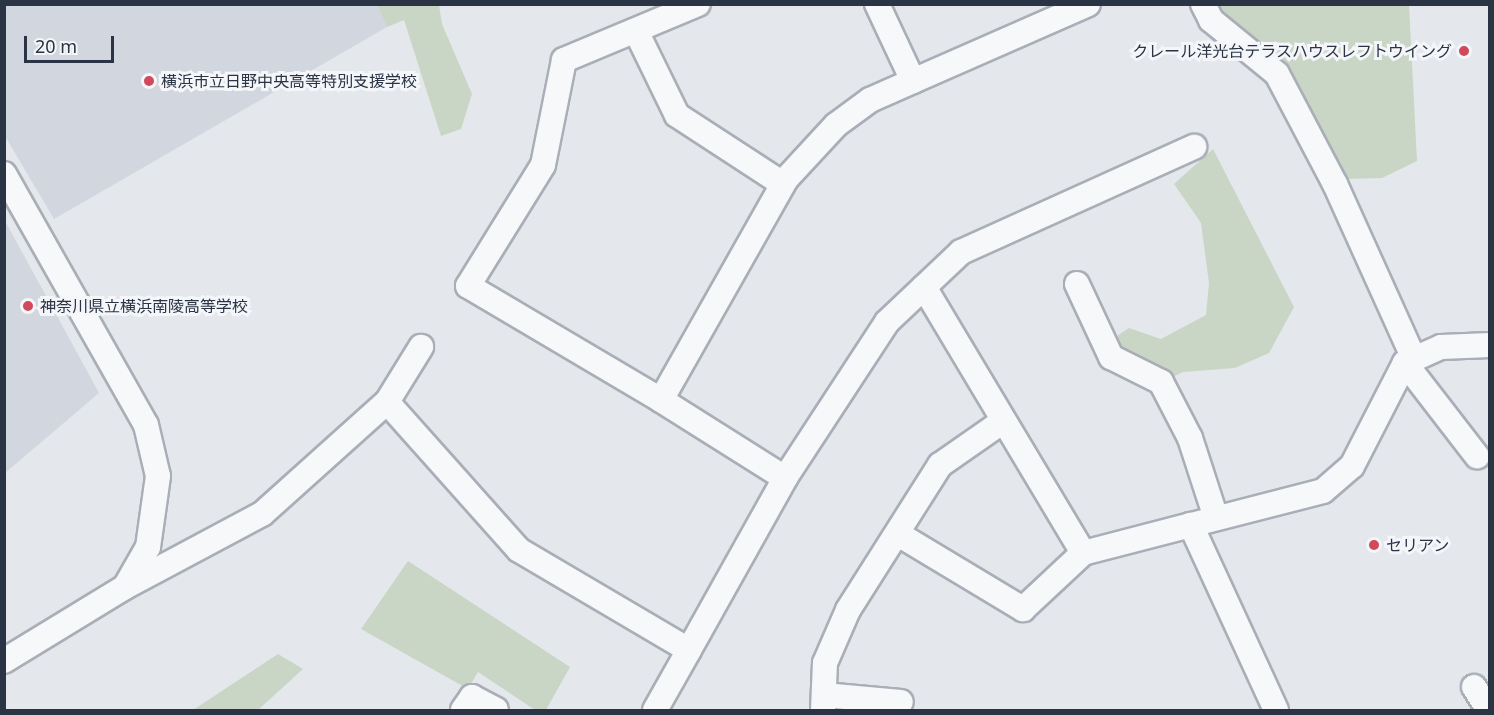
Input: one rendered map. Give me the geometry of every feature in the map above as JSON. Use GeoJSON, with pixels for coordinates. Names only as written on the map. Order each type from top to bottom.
{"type":"FeatureCollection","features":[{"type":"Feature","properties":{"kind":"street"},"geometry":{"type":"LineString","coordinates":[[698,4],[564,60],[543,165],[468,286],[661,400],[786,478]]}},
{"type":"Feature","properties":{"kind":"street"},"geometry":{"type":"LineString","coordinates":[[877,4],[913,81]]}},
{"type":"Feature","properties":{"kind":"street"},"geometry":{"type":"LineString","coordinates":[[661,400],[783,184],[836,125],[870,100],[1088,4]]}},
{"type":"Feature","properties":{"kind":"street"},"geometry":{"type":"LineString","coordinates":[[1203,4],[1211,20],[1277,74],[1335,184],[1410,361],[1477,456]]}},
{"type":"Feature","properties":{"kind":"street"},"geometry":{"type":"LineString","coordinates":[[636,31],[677,115],[783,184]]}},
{"type":"Feature","properties":{"kind":"street"},"geometry":{"type":"LineString","coordinates":[[655,711],[786,478],[887,322],[962,252],[1194,147]]}},
{"type":"Feature","properties":{"kind":"street"},"geometry":{"type":"LineString","coordinates":[[4,174],[146,425],[158,476],[157,511],[148,547],[125,586]]}},
{"type":"Feature","properties":{"kind":"street"},"geometry":{"type":"LineString","coordinates":[[1077,284],[1111,357],[1161,382],[1190,438],[1216,518]]}},
{"type":"Feature","properties":{"kind":"street"},"geometry":{"type":"LineString","coordinates":[[924,287],[1083,553]]}},
{"type":"Feature","properties":{"kind":"street"},"geometry":{"type":"LineString","coordinates":[[898,534],[1023,609],[1083,553],[1323,491],[1352,466],[1410,361],[1441,347],[1490,345]]}},
{"type":"Feature","properties":{"kind":"street"},"geometry":{"type":"LineString","coordinates":[[4,661],[125,586],[262,514],[387,402],[421,347]]}},
{"type":"Feature","properties":{"kind":"street"},"geometry":{"type":"LineString","coordinates":[[387,402],[519,550],[689,650]]}},
{"type":"Feature","properties":{"kind":"street"},"geometry":{"type":"LineString","coordinates":[[901,702],[823,703],[825,663],[848,610],[940,465],[1003,421]]}},
{"type":"Feature","properties":{"kind":"street"},"geometry":{"type":"LineString","coordinates":[[1191,525],[1276,711]]}},
{"type":"Feature","properties":{"kind":"street"},"geometry":{"type":"LineString","coordinates":[[1474,687],[1489,711]]}},
{"type":"Feature","properties":{"kind":"street"},"geometry":{"type":"LineString","coordinates":[[463,711],[472,697],[496,711]]}},
{"type":"Feature","properties":{"kind":"shaded area","name":"横浜市立日野中央高等特別支援学校"},"geometry":{"type":"Polygon","coordinates":[[[4,5],[377,5],[387,27],[54,219],[5,136],[4,5]]]}},
{"type":"Feature","properties":{"kind":"shaded area","name":"神奈川県立横浜南陵高等学校"},"geometry":{"type":"Polygon","coordinates":[[[4,219],[99,393],[5,473],[4,473],[4,219]]]}},
{"type":"Feature","properties":{"kind":"green space"},"geometry":{"type":"Polygon","coordinates":[[[377,5],[439,5],[442,24],[472,94],[461,129],[441,136],[404,20],[387,27],[377,5]]]}},
{"type":"Feature","properties":{"kind":"green space"},"geometry":{"type":"Polygon","coordinates":[[[1216,5],[1409,5],[1417,161],[1382,178],[1345,179],[1216,5]]]}},
{"type":"Feature","properties":{"kind":"green space"},"geometry":{"type":"Polygon","coordinates":[[[1213,149],[1294,307],[1269,353],[1235,368],[1183,372],[1167,380],[1118,355],[1111,340],[1129,328],[1161,339],[1206,315],[1209,283],[1201,223],[1174,184],[1213,149]]]}},
{"type":"Feature","properties":{"kind":"green space"},"geometry":{"type":"Polygon","coordinates":[[[408,561],[570,667],[546,710],[535,710],[478,672],[468,689],[361,629],[408,561]]]}},
{"type":"Feature","properties":{"kind":"green space"},"geometry":{"type":"Polygon","coordinates":[[[278,654],[303,669],[258,710],[193,710],[278,654]]]}},
{"type":"Feature","properties":{"kind":"place","name":"クレール洋光台テラスハウスレフトウイング"},"geometry":{"type":"Point","coordinates":[1464,51]}},
{"type":"Feature","properties":{"kind":"place","name":"横浜市立日野中央高等特別支援学校"},"geometry":{"type":"Point","coordinates":[149,81]}},
{"type":"Feature","properties":{"kind":"place","name":"神奈川県立横浜南陵高等学校"},"geometry":{"type":"Point","coordinates":[28,306]}},
{"type":"Feature","properties":{"kind":"place","name":"セリアン"},"geometry":{"type":"Point","coordinates":[1374,545]}}]}
